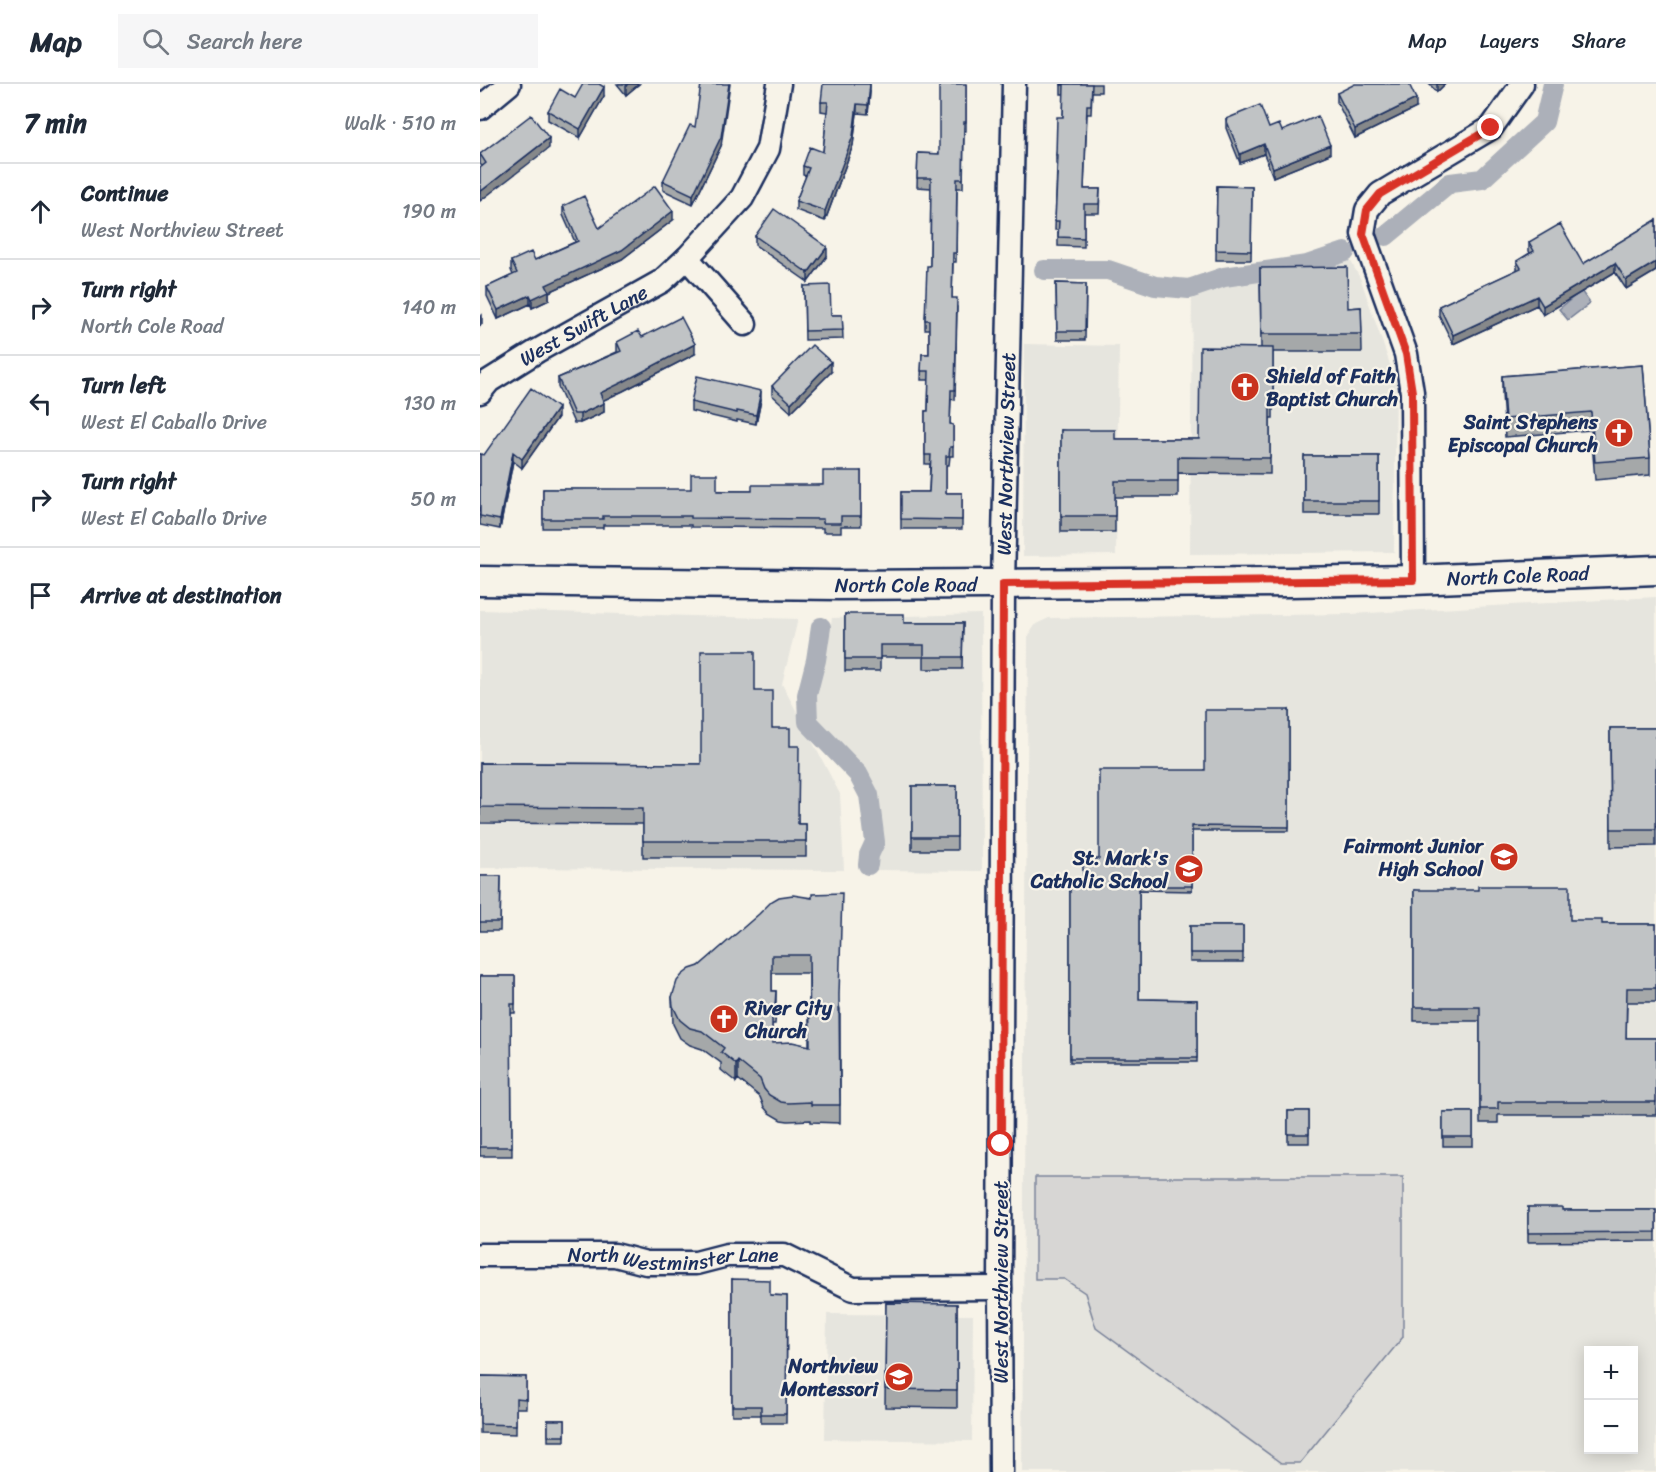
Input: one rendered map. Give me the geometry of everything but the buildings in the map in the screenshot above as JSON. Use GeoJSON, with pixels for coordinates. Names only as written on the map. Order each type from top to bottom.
{"type":"FeatureCollection","features":[{"type":"Feature","properties":{"kind":"main road","name":"North Cole Road"},"geometry":{"type":"LineString","coordinates":[[480,581],[838,585],[1003,584],[1413,580],[1656,570]]}},
{"type":"Feature","properties":{"kind":"street"},"geometry":{"type":"LineString","coordinates":[[480,108],[509,84]]}},
{"type":"Feature","properties":{"kind":"street","name":"West Swift Lane"},"geometry":{"type":"LineString","coordinates":[[480,392],[489,381],[537,351],[662,281],[687,258],[742,198],[768,149],[779,84]]}},
{"type":"Feature","properties":{"kind":"street","name":"West Northview Street"},"geometry":{"type":"LineString","coordinates":[[1001,1472],[1003,584],[1014,84]]}},
{"type":"Feature","properties":{"kind":"street"},"geometry":{"type":"LineString","coordinates":[[1413,580],[1412,392],[1406,354],[1363,234],[1367,210],[1380,194],[1491,128],[1522,84]]}},
{"type":"Feature","properties":{"kind":"street"},"geometry":{"type":"LineString","coordinates":[[687,258],[746,324]]}},
{"type":"Feature","properties":{"kind":"street","name":"North Westminster Lane"},"geometry":{"type":"LineString","coordinates":[[480,1255],[615,1255],[646,1263],[696,1263],[727,1255],[784,1255],[853,1289],[1000,1288]]}},
{"type":"Feature","properties":{"kind":"shaded area"},"geometry":{"type":"Polygon","coordinates":[[[1348,256],[1361,280],[1396,382],[1394,552],[1190,554],[1192,281],[1224,273],[1348,256]]]}},
{"type":"Feature","properties":{"kind":"shaded area"},"geometry":{"type":"Polygon","coordinates":[[[1581,291],[1590,303],[1568,320],[1559,309],[1581,291]]]}},
{"type":"Feature","properties":{"kind":"shaded area"},"geometry":{"type":"Polygon","coordinates":[[[1024,344],[1119,346],[1116,555],[1023,556],[1024,344]]]}},
{"type":"Feature","properties":{"kind":"shaded area","name":"Fairmont Junior High School"},"geometry":{"type":"Polygon","coordinates":[[[1656,597],[1656,1472],[1022,1472],[1028,638],[1036,624],[1049,618],[1351,614],[1656,597]]]}},
{"type":"Feature","properties":{"kind":"shaded area"},"geometry":{"type":"Polygon","coordinates":[[[480,610],[798,619],[782,684],[840,794],[844,870],[480,868],[480,610]]]}},
{"type":"Feature","properties":{"kind":"shaded area"},"geometry":{"type":"Polygon","coordinates":[[[981,614],[982,871],[874,870],[883,843],[879,813],[863,773],[809,714],[823,664],[832,618],[981,614]]]}},
{"type":"Feature","properties":{"kind":"shaded area"},"geometry":{"type":"Polygon","coordinates":[[[1035,1177],[1403,1177],[1403,1337],[1300,1463],[1281,1463],[1096,1328],[1085,1293],[1064,1279],[1035,1279],[1035,1177]]]}},
{"type":"Feature","properties":{"kind":"shaded area","name":"Northview Montessori"},"geometry":{"type":"Polygon","coordinates":[[[827,1314],[973,1315],[972,1441],[825,1439],[827,1314]]]}},
{"type":"Feature","properties":{"kind":"waterway"},"geometry":{"type":"LineString","coordinates":[[1386,236],[1450,183],[1482,179],[1544,122],[1553,84]]}},
{"type":"Feature","properties":{"kind":"waterway"},"geometry":{"type":"LineString","coordinates":[[1044,270],[1108,270],[1155,286],[1189,289],[1224,277],[1307,265],[1345,252]]}},
{"type":"Feature","properties":{"kind":"waterway"},"geometry":{"type":"LineString","coordinates":[[821,627],[807,695],[808,722],[858,774],[869,795],[875,842],[869,855],[868,865]]}},
{"type":"Feature","properties":{"kind":"place","name":"Shield of Faith Baptist Church"},"geometry":{"type":"Point","coordinates":[1245,387]}},
{"type":"Feature","properties":{"kind":"place","name":"Saint Stephens Episcopal Church"},"geometry":{"type":"Point","coordinates":[1619,433]}},
{"type":"Feature","properties":{"kind":"place","name":"Fairmont Junior High School"},"geometry":{"type":"Point","coordinates":[1504,857]}},
{"type":"Feature","properties":{"kind":"place","name":"St. Mark's Catholic School"},"geometry":{"type":"Point","coordinates":[1189,869]}},
{"type":"Feature","properties":{"kind":"place","name":"River City Church"},"geometry":{"type":"Point","coordinates":[724,1019]}},
{"type":"Feature","properties":{"kind":"place","name":"Northview Montessori"},"geometry":{"type":"Point","coordinates":[899,1377]}},
{"type":"Feature","properties":{"kind":"route"},"geometry":{"type":"LineString","coordinates":[[1001,1144],[1003,584],[1413,580],[1412,392],[1406,354],[1363,234],[1367,210],[1380,194],[1491,128]]}}]}
